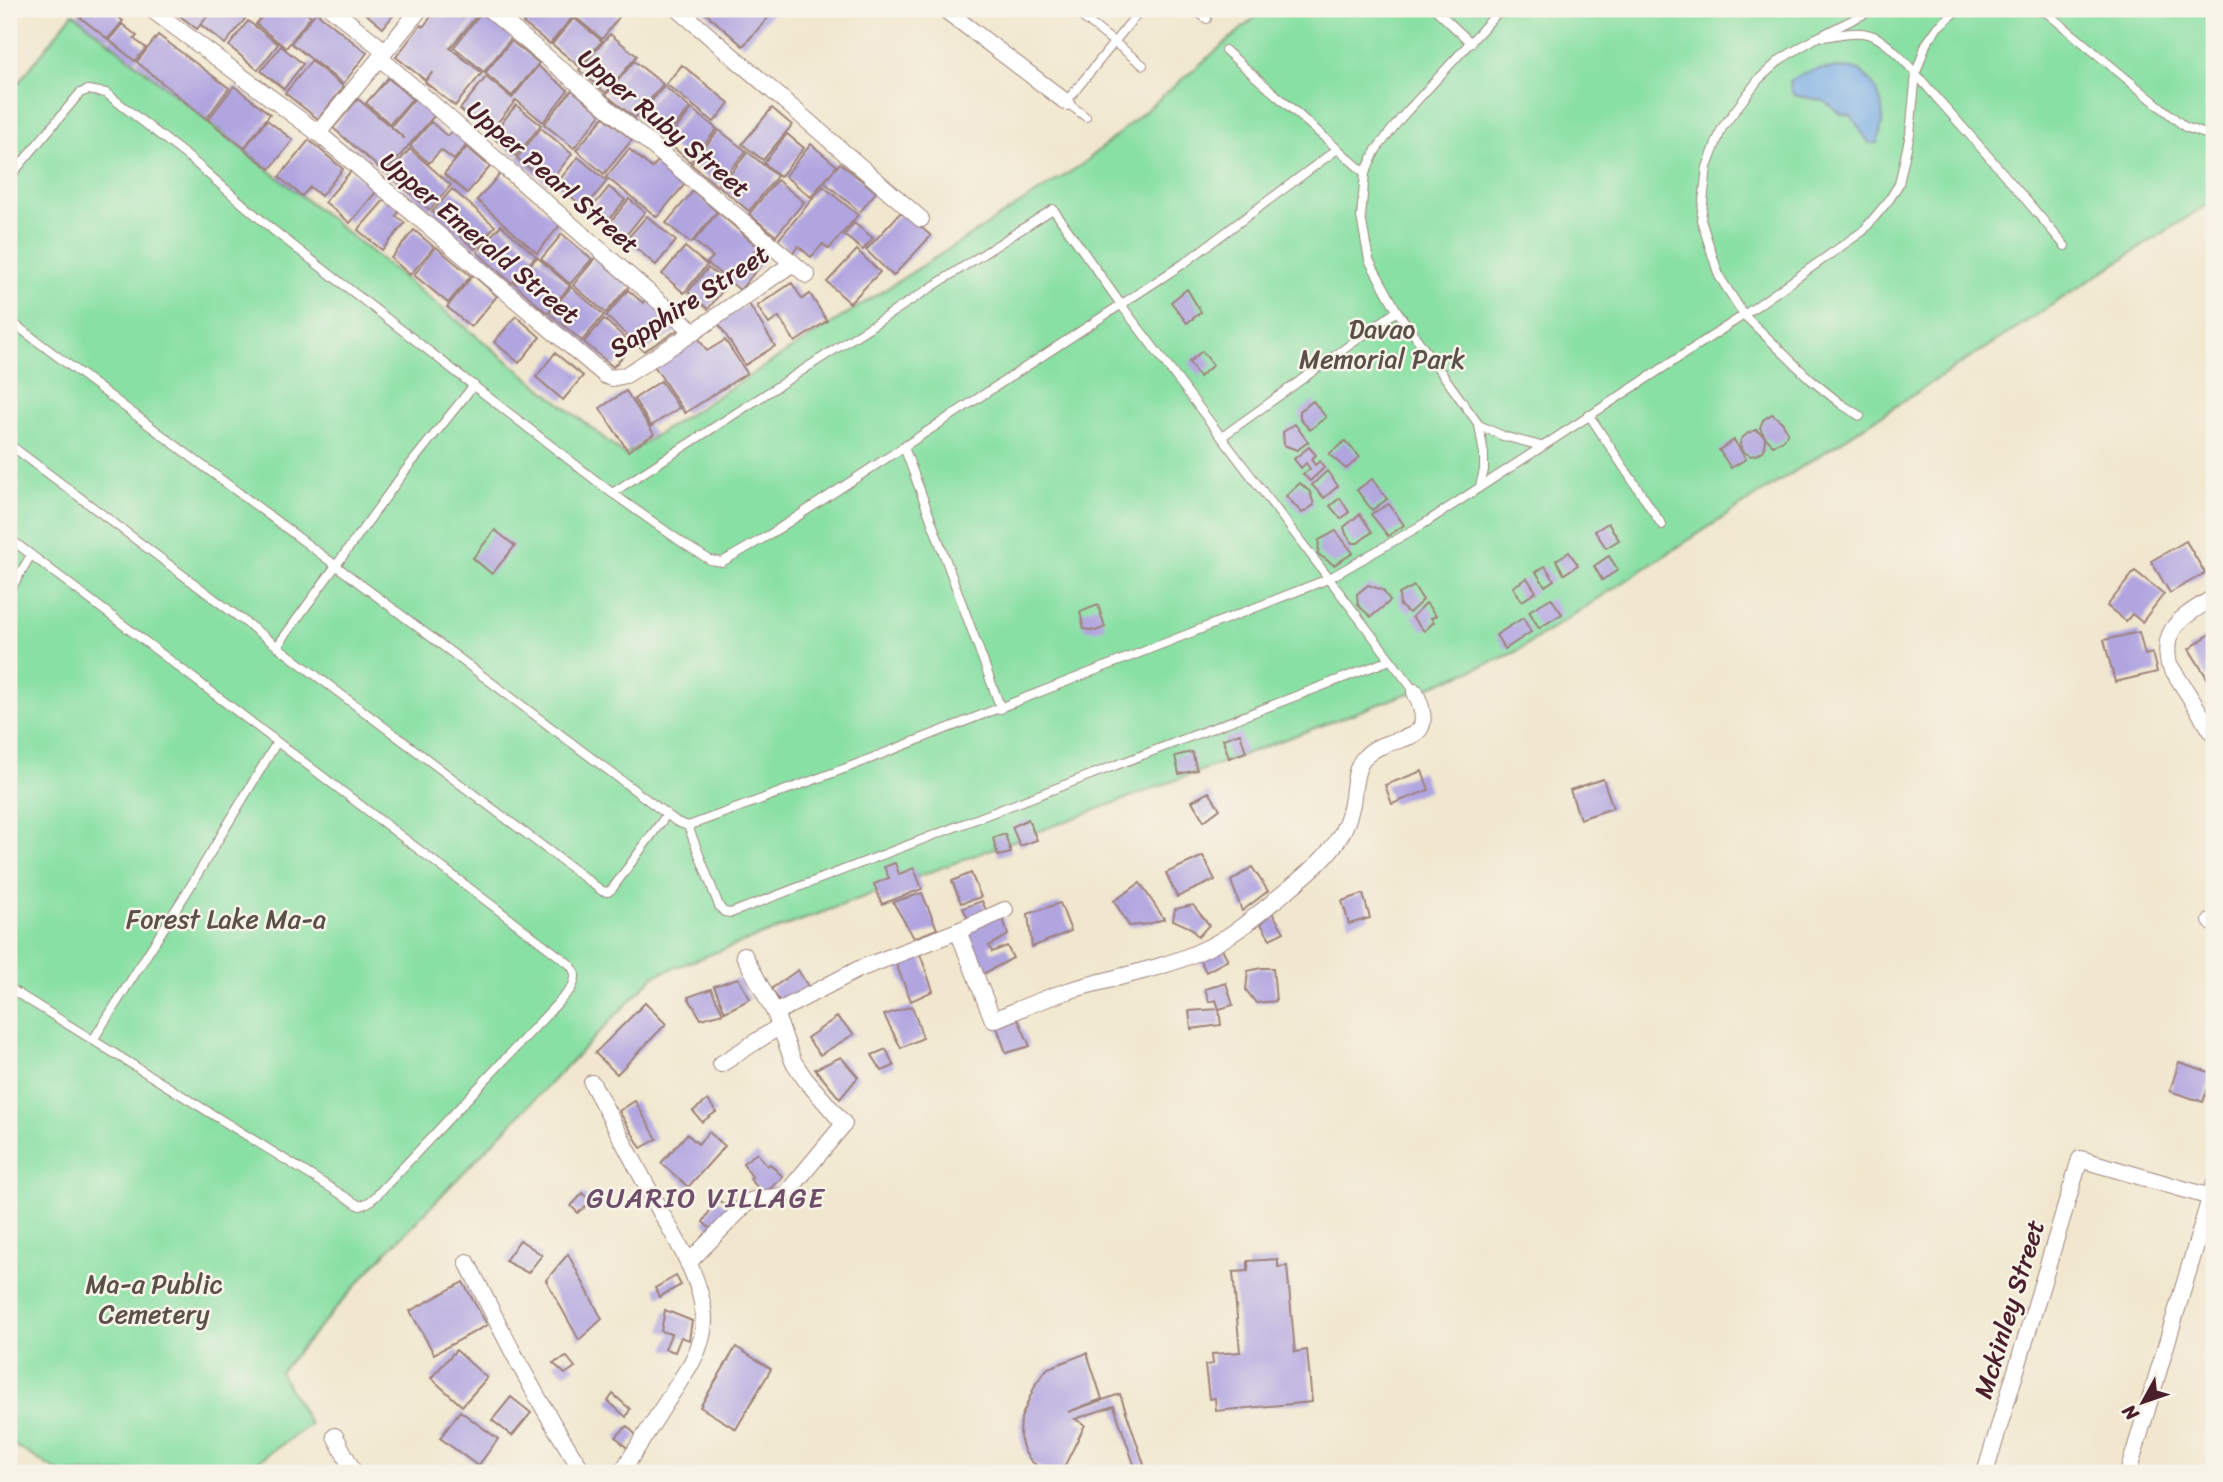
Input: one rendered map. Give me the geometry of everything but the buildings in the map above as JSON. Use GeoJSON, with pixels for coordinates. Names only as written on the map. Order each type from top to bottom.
{"type":"FeatureCollection","features":[{"type":"Feature","properties":{"kind":"street","name":"Upper Emerald Street"},"geometry":{"type":"LineString","coordinates":[[151,9],[318,133],[599,371],[612,378]]}},
{"type":"Feature","properties":{"kind":"street","name":"Upper Pearl Street"},"geometry":{"type":"LineString","coordinates":[[332,9],[694,332]]}},
{"type":"Feature","properties":{"kind":"street"},"geometry":{"type":"LineString","coordinates":[[318,133],[420,9]]}},
{"type":"Feature","properties":{"kind":"street","name":"Upper Ruby Street"},"geometry":{"type":"LineString","coordinates":[[489,9],[807,275]]}},
{"type":"Feature","properties":{"kind":"street"},"geometry":{"type":"LineString","coordinates":[[678,9],[921,219]]}},
{"type":"Feature","properties":{"kind":"street"},"geometry":{"type":"LineString","coordinates":[[944,9],[1066,102]]}},
{"type":"Feature","properties":{"kind":"street","name":"Sapphire Street"},"geometry":{"type":"LineString","coordinates":[[612,378],[626,375],[694,332],[793,262]]}},
{"type":"Feature","properties":{"kind":"street"},"geometry":{"type":"LineString","coordinates":[[2214,597],[2174,627],[2167,638],[2166,651],[2169,664],[2214,735]]}},
{"type":"Feature","properties":{"kind":"street"},"geometry":{"type":"LineString","coordinates":[[958,930],[993,1020],[1067,992],[1184,958],[1214,945],[1239,929],[1295,884],[1337,842],[1346,825],[1359,767],[1365,757],[1374,750],[1408,737],[1423,724],[1423,708],[1415,692]]}},
{"type":"Feature","properties":{"kind":"street"},"geometry":{"type":"LineString","coordinates":[[721,1064],[778,1020],[859,969],[1005,910]]}},
{"type":"Feature","properties":{"kind":"street"},"geometry":{"type":"LineString","coordinates":[[688,1263],[748,1202],[786,1195],[844,1124],[799,1070],[784,1041],[778,1020],[744,955]]}},
{"type":"Feature","properties":{"kind":"street"},"geometry":{"type":"LineString","coordinates":[[592,1083],[688,1263],[702,1307],[703,1334],[699,1348],[621,1473]]}},
{"type":"Feature","properties":{"kind":"street","name":"Mckinley Street"},"geometry":{"type":"LineString","coordinates":[[1985,1473],[2080,1159],[2213,1194]]}},
{"type":"Feature","properties":{"kind":"street"},"geometry":{"type":"LineString","coordinates":[[2128,1473],[2213,1194]]}},
{"type":"Feature","properties":{"kind":"street"},"geometry":{"type":"LineString","coordinates":[[467,1262],[524,1375],[584,1473]]}},
{"type":"Feature","properties":{"kind":"street"},"geometry":{"type":"LineString","coordinates":[[335,1436],[355,1473]]}},
{"type":"Feature","properties":{"kind":"lane"},"geometry":{"type":"LineString","coordinates":[[1072,9],[1143,65]]}},
{"type":"Feature","properties":{"kind":"lane"},"geometry":{"type":"LineString","coordinates":[[1086,117],[1066,102],[1141,9]]}},
{"type":"Feature","properties":{"kind":"lane"},"geometry":{"type":"LineString","coordinates":[[1194,9],[1207,19]]}},
{"type":"Feature","properties":{"kind":"lane"},"geometry":{"type":"LineString","coordinates":[[1435,9],[1471,43]]}},
{"type":"Feature","properties":{"kind":"lane"},"geometry":{"type":"LineString","coordinates":[[1480,486],[1484,454],[1479,425],[1397,311],[1369,260],[1361,217],[1365,173],[1376,150],[1501,9]]}},
{"type":"Feature","properties":{"kind":"lane"},"geometry":{"type":"LineString","coordinates":[[1860,416],[1840,404],[1810,379],[1744,314],[1719,276],[1700,220],[1707,167],[1722,128],[1758,80],[1781,59],[1872,9]]}},
{"type":"Feature","properties":{"kind":"lane"},"geometry":{"type":"LineString","coordinates":[[9,320],[677,822],[688,825],[1001,709],[1328,579],[1425,523],[1744,314],[1863,231],[1899,184],[1907,147],[1916,73],[1926,44],[1938,27],[1958,9]]}},
{"type":"Feature","properties":{"kind":"lane"},"geometry":{"type":"LineString","coordinates":[[2034,9],[2047,13],[2185,127],[2214,137]]}},
{"type":"Feature","properties":{"kind":"lane"},"geometry":{"type":"LineString","coordinates":[[1816,38],[1857,33],[1872,35],[1887,45],[1916,73],[2065,246]]}},
{"type":"Feature","properties":{"kind":"lane"},"geometry":{"type":"LineString","coordinates":[[1224,50],[1365,173]]}},
{"type":"Feature","properties":{"kind":"lane"},"geometry":{"type":"LineString","coordinates":[[9,178],[80,93],[98,90],[106,93],[192,160],[273,230],[612,493],[687,546],[710,560],[722,562],[769,535],[1122,306],[1183,264],[1336,149]]}},
{"type":"Feature","properties":{"kind":"lane"},"geometry":{"type":"LineString","coordinates":[[612,493],[1053,209],[1122,306],[1415,692]]}},
{"type":"Feature","properties":{"kind":"lane"},"geometry":{"type":"LineString","coordinates":[[1223,436],[1397,311]]}},
{"type":"Feature","properties":{"kind":"lane"},"geometry":{"type":"LineString","coordinates":[[278,645],[405,471],[474,385]]}},
{"type":"Feature","properties":{"kind":"lane"},"geometry":{"type":"LineString","coordinates":[[1589,415],[1662,525]]}},
{"type":"Feature","properties":{"kind":"lane"},"geometry":{"type":"LineString","coordinates":[[1479,425],[1503,436],[1541,446]]}},
{"type":"Feature","properties":{"kind":"lane"},"geometry":{"type":"LineString","coordinates":[[9,444],[602,891],[608,892],[612,889],[667,814]]}},
{"type":"Feature","properties":{"kind":"lane"},"geometry":{"type":"LineString","coordinates":[[904,447],[1001,709]]}},
{"type":"Feature","properties":{"kind":"lane"},"geometry":{"type":"LineString","coordinates":[[9,538],[568,963],[576,974],[570,989],[376,1196],[360,1206],[9,988]]}},
{"type":"Feature","properties":{"kind":"lane"},"geometry":{"type":"LineString","coordinates":[[9,592],[31,555]]}},
{"type":"Feature","properties":{"kind":"lane"},"geometry":{"type":"LineString","coordinates":[[688,825],[719,906],[724,912],[731,913],[1390,660]]}},
{"type":"Feature","properties":{"kind":"lane"},"geometry":{"type":"LineString","coordinates":[[93,1040],[190,887],[277,742]]}},
{"type":"Feature","properties":{"kind":"green space","name":"Davao Memorial Park"},"geometry":{"type":"Polygon","coordinates":[[[1265,9],[2214,9],[2214,200],[1514,653],[1428,688],[1403,695],[655,975],[375,1264],[280,1372],[310,1425],[241,1473],[61,1473],[9,1442],[9,95],[73,13],[625,455],[1084,163],[1265,9]]]}},
{"type":"Feature","properties":{"kind":"water"},"geometry":{"type":"Polygon","coordinates":[[[1822,69],[1860,70],[1874,86],[1883,113],[1877,143],[1869,143],[1851,116],[1841,114],[1824,101],[1794,95],[1791,89],[1790,81],[1803,74],[1822,69]]]}},
{"type":"Feature","properties":{"kind":"district","name":"GUARIO VILLAGE"},"geometry":{"type":"Point","coordinates":[706,1197]}},
{"type":"Feature","properties":{"kind":"park label","name":"Forest Lake Ma-a"},"geometry":{"type":"Point","coordinates":[226,919]}},
{"type":"Feature","properties":{"kind":"park label","name":"Ma-a Public Cemetery"},"geometry":{"type":"Point","coordinates":[154,1299]}}]}
